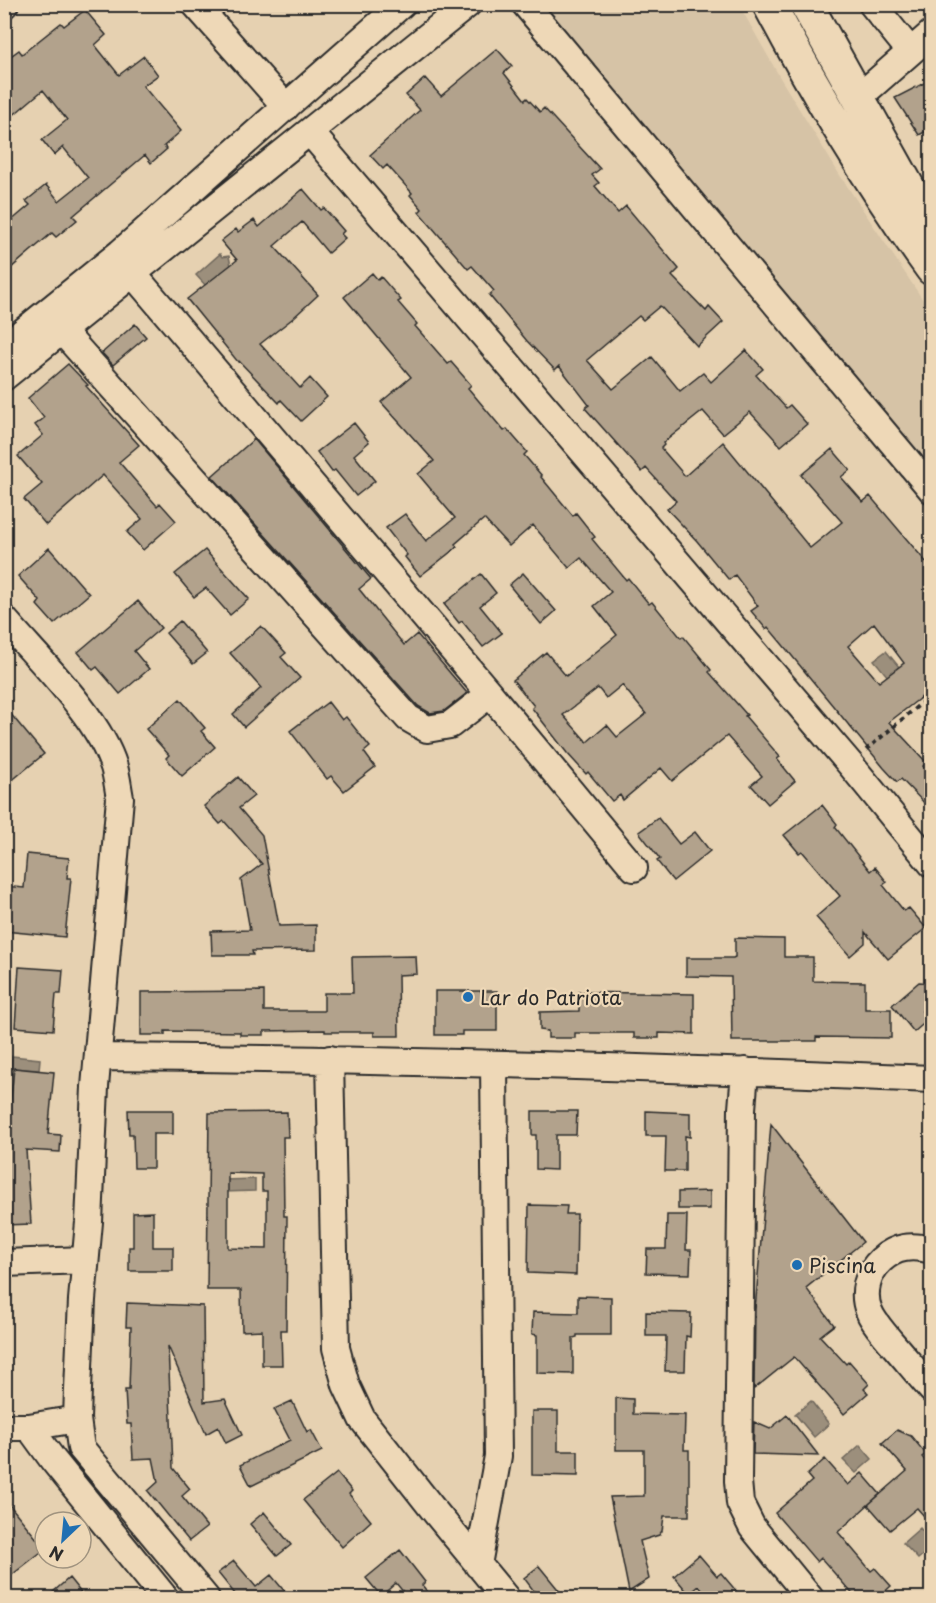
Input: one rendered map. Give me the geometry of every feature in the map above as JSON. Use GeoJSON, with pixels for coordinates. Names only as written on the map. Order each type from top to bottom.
{"type":"FeatureCollection","features":[{"type":"Feature","properties":{"kind":"main road"},"geometry":{"type":"LineString","coordinates":[[769,4],[861,163],[932,269]]}},
{"type":"Feature","properties":{"kind":"main road"},"geometry":{"type":"LineString","coordinates":[[806,4],[916,201],[932,224]]}},
{"type":"Feature","properties":{"kind":"street"},"geometry":{"type":"LineString","coordinates":[[195,4],[286,107]]}},
{"type":"Feature","properties":{"kind":"street"},"geometry":{"type":"LineString","coordinates":[[4,347],[120,253],[402,4]]}},
{"type":"Feature","properties":{"kind":"street"},"geometry":{"type":"LineString","coordinates":[[4,377],[468,4]]}},
{"type":"Feature","properties":{"kind":"street"},"geometry":{"type":"LineString","coordinates":[[525,4],[932,490]]}},
{"type":"Feature","properties":{"kind":"street"},"geometry":{"type":"LineString","coordinates":[[872,4],[910,51]]}},
{"type":"Feature","properties":{"kind":"street"},"geometry":{"type":"LineString","coordinates":[[859,97],[932,33]]}},
{"type":"Feature","properties":{"kind":"street"},"geometry":{"type":"LineString","coordinates":[[310,132],[850,764],[932,864]]}},
{"type":"Feature","properties":{"kind":"street"},"geometry":{"type":"LineString","coordinates":[[133,274],[490,694],[634,868]]}},
{"type":"Feature","properties":{"kind":"street"},"geometry":{"type":"LineString","coordinates":[[62,331],[408,718],[427,729],[450,725],[490,694]]}},
{"type":"Feature","properties":{"kind":"street"},"geometry":{"type":"LineString","coordinates":[[4,619],[83,711],[102,738],[114,766],[120,798],[98,1057],[85,1260],[77,1419],[81,1448],[206,1599]]}},
{"type":"Feature","properties":{"kind":"street"},"geometry":{"type":"LineString","coordinates":[[98,1057],[330,1059],[932,1079]]}},
{"type":"Feature","properties":{"kind":"street"},"geometry":{"type":"LineString","coordinates":[[330,1059],[336,1348],[346,1385],[362,1419],[506,1599]]}},
{"type":"Feature","properties":{"kind":"street"},"geometry":{"type":"LineString","coordinates":[[478,1565],[498,1456],[494,1064]]}},
{"type":"Feature","properties":{"kind":"street"},"geometry":{"type":"LineString","coordinates":[[745,1071],[742,1121],[738,1481],[740,1503],[752,1527],[810,1599]]}},
{"type":"Feature","properties":{"kind":"street"},"geometry":{"type":"LineString","coordinates":[[932,1250],[918,1246],[902,1248],[887,1254],[875,1265],[868,1279],[866,1295],[869,1311],[877,1325],[932,1390]]}},
{"type":"Feature","properties":{"kind":"street"},"geometry":{"type":"LineString","coordinates":[[4,1263],[85,1260]]}},
{"type":"Feature","properties":{"kind":"street"},"geometry":{"type":"LineString","coordinates":[[17,1427],[77,1419]]}},
{"type":"Feature","properties":{"kind":"street"},"geometry":{"type":"LineString","coordinates":[[17,1427],[52,1460],[165,1599]]}},
{"type":"Feature","properties":{"kind":"path"},"geometry":{"type":"LineString","coordinates":[[850,764],[932,694]]}},
{"type":"Feature","properties":{"kind":"shaded area"},"geometry":{"type":"Polygon","coordinates":[[[544,5],[739,5],[841,177],[931,312],[931,473],[544,5]]]}},
{"type":"Feature","properties":{"kind":"shaded area"},"geometry":{"type":"Polygon","coordinates":[[[220,254],[222,257],[229,256],[231,266],[207,287],[196,275],[220,254]]]}},
{"type":"Feature","properties":{"kind":"shaded area"},"geometry":{"type":"Polygon","coordinates":[[[886,651],[899,667],[888,677],[874,660],[886,651]]]}},
{"type":"Feature","properties":{"kind":"shaded area"},"geometry":{"type":"Polygon","coordinates":[[[12,1056],[40,1059],[39,1070],[11,1068],[12,1056]]]}},
{"type":"Feature","properties":{"kind":"shaded area"},"geometry":{"type":"Polygon","coordinates":[[[255,1179],[255,1191],[224,1192],[224,1180],[255,1179]]]}},
{"type":"Feature","properties":{"kind":"shaded area"},"geometry":{"type":"Polygon","coordinates":[[[811,1401],[829,1424],[814,1437],[795,1414],[811,1401]]]}},
{"type":"Feature","properties":{"kind":"shaded area"},"geometry":{"type":"Polygon","coordinates":[[[860,1445],[872,1459],[856,1473],[843,1460],[860,1445]]]}},
{"type":"Feature","properties":{"kind":"shaded area"},"geometry":{"type":"Polygon","coordinates":[[[920,1528],[931,1541],[931,1548],[918,1559],[903,1543],[920,1528]]]}},
{"type":"Feature","properties":{"kind":"building"},"geometry":{"type":"Polygon","coordinates":[[[85,10],[106,35],[95,45],[119,75],[144,56],[158,75],[143,86],[181,131],[164,146],[167,149],[151,163],[145,155],[73,216],[77,220],[56,237],[52,233],[4,274],[4,227],[30,205],[26,201],[46,185],[59,201],[88,178],[63,147],[54,155],[42,140],[67,120],[43,90],[4,123],[4,61],[19,50],[22,54],[61,23],[64,26],[85,10]]]}},
{"type":"Feature","properties":{"kind":"building"},"geometry":{"type":"Polygon","coordinates":[[[497,49],[512,66],[504,73],[525,100],[527,98],[540,112],[544,108],[600,169],[592,175],[599,183],[595,186],[618,213],[626,206],[679,269],[672,276],[706,311],[709,307],[723,322],[697,346],[660,306],[643,320],[639,316],[587,360],[613,389],[652,357],[680,391],[703,373],[711,382],[746,350],[763,369],[756,375],[786,408],[790,405],[807,424],[781,446],[750,412],[723,434],[703,411],[663,443],[661,448],[685,476],[723,442],[810,548],[842,522],[801,475],[832,449],[850,470],[841,477],[863,502],[870,496],[932,569],[932,689],[889,722],[927,763],[923,766],[932,776],[932,811],[901,779],[897,782],[884,768],[768,627],[766,629],[751,611],[758,606],[735,575],[729,580],[667,509],[676,501],[646,468],[642,472],[585,408],[589,405],[559,366],[555,370],[527,341],[489,295],[494,291],[472,266],[468,269],[419,212],[422,209],[410,195],[412,193],[387,165],[383,169],[370,155],[420,110],[406,95],[425,78],[441,96],[497,49]],[[874,623],[848,646],[879,682],[904,663],[874,623]]]}},
{"type":"Feature","properties":{"kind":"building"},"geometry":{"type":"Polygon","coordinates":[[[932,79],[932,128],[919,135],[895,98],[932,79]]]}},
{"type":"Feature","properties":{"kind":"building"},"geometry":{"type":"Polygon","coordinates":[[[303,189],[344,231],[341,234],[345,238],[328,253],[302,222],[274,246],[318,295],[260,344],[300,388],[310,378],[327,397],[301,421],[281,400],[279,403],[238,362],[187,299],[237,260],[221,241],[236,229],[238,232],[254,220],[259,227],[303,189]]]}},
{"type":"Feature","properties":{"kind":"building"},"geometry":{"type":"Polygon","coordinates":[[[372,273],[378,280],[381,277],[401,300],[398,302],[417,324],[415,326],[448,364],[451,362],[471,385],[468,388],[504,431],[507,429],[527,452],[524,455],[541,477],[573,516],[576,513],[595,537],[592,539],[626,580],[628,578],[649,604],[652,602],[711,670],[709,672],[747,715],[745,716],[780,757],[777,759],[795,781],[768,804],[751,785],[762,776],[727,736],[672,781],[661,768],[623,800],[620,795],[612,801],[588,772],[586,774],[532,708],[534,706],[513,680],[546,652],[566,676],[617,635],[594,606],[611,592],[581,558],[569,568],[533,525],[509,546],[484,519],[455,544],[457,547],[420,576],[386,528],[405,514],[426,541],[455,518],[418,474],[434,461],[381,402],[411,377],[344,297],[372,273]],[[622,685],[606,698],[598,688],[563,715],[587,742],[607,725],[617,737],[646,714],[622,685]]]}},
{"type":"Feature","properties":{"kind":"building"},"geometry":{"type":"Polygon","coordinates":[[[135,324],[146,337],[113,365],[102,353],[135,324]]]}},
{"type":"Feature","properties":{"kind":"building"},"geometry":{"type":"Polygon","coordinates":[[[68,364],[139,445],[119,462],[157,506],[160,503],[176,521],[143,550],[127,532],[142,519],[103,475],[46,525],[24,499],[42,484],[18,456],[43,435],[35,425],[44,418],[28,398],[68,364]]]}},
{"type":"Feature","properties":{"kind":"building"},"geometry":{"type":"Polygon","coordinates":[[[354,423],[369,442],[354,455],[375,481],[356,496],[335,470],[332,472],[317,452],[354,423]]]}},
{"type":"Feature","properties":{"kind":"building"},"geometry":{"type":"Polygon","coordinates":[[[254,439],[371,579],[359,589],[404,645],[417,634],[467,693],[444,711],[430,713],[418,706],[212,476],[254,439]]]}},
{"type":"Feature","properties":{"kind":"building"},"geometry":{"type":"Polygon","coordinates":[[[49,548],[89,594],[54,624],[37,605],[40,601],[18,576],[49,548]]]}},
{"type":"Feature","properties":{"kind":"building"},"geometry":{"type":"Polygon","coordinates":[[[205,550],[249,599],[230,615],[206,588],[194,597],[175,574],[205,550]]]}},
{"type":"Feature","properties":{"kind":"building"},"geometry":{"type":"Polygon","coordinates":[[[523,573],[556,611],[541,624],[509,585],[523,573]]]}},
{"type":"Feature","properties":{"kind":"building"},"geometry":{"type":"Polygon","coordinates":[[[481,574],[496,593],[480,606],[502,633],[483,647],[462,621],[459,623],[444,604],[481,574]]]}},
{"type":"Feature","properties":{"kind":"building"},"geometry":{"type":"Polygon","coordinates":[[[138,601],[161,628],[134,651],[149,669],[120,694],[97,667],[93,670],[78,652],[138,601]]]}},
{"type":"Feature","properties":{"kind":"building"},"geometry":{"type":"Polygon","coordinates":[[[180,621],[207,653],[193,664],[166,633],[180,621]]]}},
{"type":"Feature","properties":{"kind":"building"},"geometry":{"type":"Polygon","coordinates":[[[261,626],[286,653],[281,657],[300,678],[244,727],[233,714],[261,688],[230,653],[261,626]]]}},
{"type":"Feature","properties":{"kind":"building"},"geometry":{"type":"Polygon","coordinates":[[[180,699],[205,728],[201,731],[215,747],[182,776],[166,758],[169,755],[146,729],[180,699]]]}},
{"type":"Feature","properties":{"kind":"building"},"geometry":{"type":"Polygon","coordinates":[[[328,702],[342,720],[346,717],[370,747],[364,752],[375,767],[344,791],[331,776],[327,779],[290,731],[328,702]]]}},
{"type":"Feature","properties":{"kind":"building"},"geometry":{"type":"Polygon","coordinates":[[[4,706],[44,754],[4,787],[4,706]]]}},
{"type":"Feature","properties":{"kind":"building"},"geometry":{"type":"Polygon","coordinates":[[[238,777],[254,796],[239,808],[262,835],[279,926],[316,925],[316,950],[252,951],[253,955],[212,955],[211,931],[250,930],[241,880],[262,864],[224,821],[220,824],[204,806],[238,777]]]}},
{"type":"Feature","properties":{"kind":"building"},"geometry":{"type":"Polygon","coordinates":[[[822,805],[837,824],[835,827],[870,871],[875,867],[887,882],[883,885],[904,911],[909,908],[926,928],[888,959],[865,932],[865,943],[850,956],[816,917],[840,896],[802,851],[799,853],[784,835],[822,805]]]}},
{"type":"Feature","properties":{"kind":"building"},"geometry":{"type":"Polygon","coordinates":[[[658,818],[679,844],[695,832],[710,851],[673,881],[657,861],[660,859],[639,832],[658,818]]]}},
{"type":"Feature","properties":{"kind":"building"},"geometry":{"type":"Polygon","coordinates":[[[27,854],[69,858],[67,878],[71,878],[65,937],[4,931],[4,886],[24,888],[27,854]]]}},
{"type":"Feature","properties":{"kind":"building"},"geometry":{"type":"Polygon","coordinates":[[[735,938],[784,939],[784,957],[813,957],[813,981],[865,982],[865,1009],[891,1009],[891,1038],[816,1037],[816,1041],[732,1041],[731,977],[686,976],[686,958],[733,958],[735,957],[735,938]]]}},
{"type":"Feature","properties":{"kind":"building"},"geometry":{"type":"Polygon","coordinates":[[[416,956],[417,974],[398,975],[399,1036],[374,1036],[374,1032],[325,1032],[325,1030],[264,1031],[264,1035],[240,1035],[240,1032],[165,1031],[165,1035],[141,1035],[141,992],[264,991],[264,1011],[324,1011],[324,993],[353,993],[352,957],[416,956]]]}},
{"type":"Feature","properties":{"kind":"building"},"geometry":{"type":"Polygon","coordinates":[[[19,967],[63,970],[61,994],[56,994],[53,1030],[15,1027],[19,967]]]}},
{"type":"Feature","properties":{"kind":"building"},"geometry":{"type":"Polygon","coordinates":[[[919,982],[932,983],[932,1002],[922,1011],[929,1019],[914,1032],[892,1005],[919,982]]]}},
{"type":"Feature","properties":{"kind":"building"},"geometry":{"type":"Polygon","coordinates":[[[435,991],[497,991],[497,1031],[462,1031],[462,1035],[435,1035],[435,991]]]}},
{"type":"Feature","properties":{"kind":"building"},"geometry":{"type":"Polygon","coordinates":[[[579,992],[694,994],[694,1034],[659,1033],[659,1038],[634,1038],[634,1033],[575,1033],[575,1038],[548,1038],[548,1031],[540,1030],[540,1012],[579,1011],[579,992]]]}},
{"type":"Feature","properties":{"kind":"building"},"geometry":{"type":"Polygon","coordinates":[[[14,1068],[54,1072],[48,1134],[61,1135],[60,1152],[26,1150],[31,1224],[4,1225],[4,1115],[5,1106],[10,1107],[14,1068]]]}},
{"type":"Feature","properties":{"kind":"building"},"geometry":{"type":"Polygon","coordinates":[[[128,1110],[173,1110],[173,1134],[153,1134],[153,1168],[134,1168],[133,1134],[129,1134],[128,1110]]]}},
{"type":"Feature","properties":{"kind":"building"},"geometry":{"type":"Polygon","coordinates":[[[532,1111],[577,1111],[576,1135],[556,1135],[556,1170],[536,1169],[536,1135],[532,1135],[532,1111]]]}},
{"type":"Feature","properties":{"kind":"building"},"geometry":{"type":"Polygon","coordinates":[[[646,1111],[690,1113],[690,1137],[685,1136],[685,1171],[665,1171],[666,1136],[646,1136],[646,1111]]]}},
{"type":"Feature","properties":{"kind":"building"},"geometry":{"type":"Polygon","coordinates":[[[287,1112],[288,1137],[283,1137],[284,1216],[287,1216],[286,1330],[281,1330],[282,1365],[262,1365],[262,1330],[242,1331],[241,1290],[207,1290],[209,1113],[287,1112]],[[228,1173],[228,1248],[267,1249],[267,1191],[262,1191],[262,1174],[228,1173]]]}},
{"type":"Feature","properties":{"kind":"building","name":"Piscina"},"geometry":{"type":"Polygon","coordinates":[[[771,1124],[863,1242],[806,1288],[834,1325],[820,1336],[846,1364],[849,1361],[869,1384],[864,1389],[868,1393],[844,1414],[794,1357],[754,1389],[755,1310],[771,1124]]]}},
{"type":"Feature","properties":{"kind":"building"},"geometry":{"type":"Polygon","coordinates":[[[710,1191],[710,1209],[678,1209],[678,1192],[710,1191]]]}},
{"type":"Feature","properties":{"kind":"building"},"geometry":{"type":"Polygon","coordinates":[[[529,1205],[567,1206],[566,1214],[577,1214],[576,1275],[528,1273],[529,1205]]]}},
{"type":"Feature","properties":{"kind":"building"},"geometry":{"type":"Polygon","coordinates":[[[153,1212],[153,1247],[173,1247],[173,1271],[129,1271],[129,1247],[133,1247],[133,1213],[153,1212]]]}},
{"type":"Feature","properties":{"kind":"building"},"geometry":{"type":"Polygon","coordinates":[[[667,1215],[687,1215],[686,1250],[691,1250],[690,1274],[646,1273],[647,1249],[666,1249],[667,1215]]]}},
{"type":"Feature","properties":{"kind":"building"},"geometry":{"type":"Polygon","coordinates":[[[578,1296],[611,1297],[611,1335],[577,1335],[573,1338],[573,1374],[537,1373],[537,1335],[532,1334],[533,1312],[578,1313],[578,1296]]]}},
{"type":"Feature","properties":{"kind":"building"},"geometry":{"type":"Polygon","coordinates":[[[127,1303],[203,1306],[204,1402],[225,1399],[242,1435],[226,1443],[218,1427],[206,1434],[168,1346],[173,1468],[190,1489],[182,1496],[207,1527],[189,1541],[148,1491],[158,1482],[153,1458],[133,1459],[131,1424],[127,1424],[125,1390],[129,1390],[131,1327],[126,1327],[127,1303]]]}},
{"type":"Feature","properties":{"kind":"building"},"geometry":{"type":"Polygon","coordinates":[[[646,1312],[691,1313],[690,1337],[686,1336],[685,1371],[665,1371],[666,1336],[646,1336],[646,1312]]]}},
{"type":"Feature","properties":{"kind":"building"},"geometry":{"type":"Polygon","coordinates":[[[616,1398],[633,1399],[633,1414],[685,1415],[684,1450],[689,1450],[689,1516],[664,1516],[662,1531],[659,1535],[640,1541],[649,1579],[629,1592],[610,1497],[644,1496],[644,1450],[616,1450],[616,1398]]]}},
{"type":"Feature","properties":{"kind":"building"},"geometry":{"type":"Polygon","coordinates":[[[292,1401],[307,1432],[311,1430],[322,1451],[251,1486],[240,1465],[290,1440],[274,1409],[292,1401]]]}},
{"type":"Feature","properties":{"kind":"building"},"geometry":{"type":"Polygon","coordinates":[[[532,1411],[558,1411],[558,1451],[578,1451],[578,1476],[532,1475],[532,1411]]]}},
{"type":"Feature","properties":{"kind":"building"},"geometry":{"type":"Polygon","coordinates":[[[787,1415],[819,1456],[753,1454],[754,1422],[770,1429],[787,1415]]]}},
{"type":"Feature","properties":{"kind":"building"},"geometry":{"type":"Polygon","coordinates":[[[897,1430],[911,1436],[926,1454],[922,1457],[932,1469],[932,1525],[917,1508],[890,1530],[868,1505],[907,1471],[882,1443],[897,1430]]]}},
{"type":"Feature","properties":{"kind":"building"},"geometry":{"type":"Polygon","coordinates":[[[825,1459],[848,1485],[862,1473],[880,1494],[838,1532],[871,1571],[875,1568],[891,1586],[877,1599],[857,1599],[821,1558],[817,1562],[775,1513],[812,1481],[807,1475],[825,1459]]]}},
{"type":"Feature","properties":{"kind":"building"},"geometry":{"type":"Polygon","coordinates":[[[337,1473],[352,1491],[349,1494],[371,1521],[342,1547],[303,1500],[337,1473]]]}},
{"type":"Feature","properties":{"kind":"building"},"geometry":{"type":"Polygon","coordinates":[[[4,1498],[33,1534],[33,1558],[4,1581],[4,1498]]]}},
{"type":"Feature","properties":{"kind":"building"},"geometry":{"type":"Polygon","coordinates":[[[264,1512],[291,1545],[277,1556],[250,1524],[264,1512]]]}},
{"type":"Feature","properties":{"kind":"building"},"geometry":{"type":"Polygon","coordinates":[[[400,1550],[425,1582],[422,1585],[433,1599],[409,1599],[396,1583],[381,1596],[366,1578],[400,1550]]]}},
{"type":"Feature","properties":{"kind":"building"},"geometry":{"type":"Polygon","coordinates":[[[699,1555],[717,1576],[721,1573],[743,1599],[709,1599],[699,1586],[689,1594],[674,1576],[699,1555]]]}},
{"type":"Feature","properties":{"kind":"building"},"geometry":{"type":"Polygon","coordinates":[[[234,1561],[256,1587],[271,1575],[291,1599],[239,1599],[218,1573],[234,1561]]]}},
{"type":"Feature","properties":{"kind":"building"},"geometry":{"type":"Polygon","coordinates":[[[539,1566],[566,1599],[540,1599],[524,1578],[539,1566]]]}},
{"type":"Feature","properties":{"kind":"building"},"geometry":{"type":"Polygon","coordinates":[[[69,1578],[86,1599],[45,1599],[69,1578]]]}},
{"type":"Feature","properties":{"kind":"place","name":"Lar do Patriota"},"geometry":{"type":"Point","coordinates":[468,997]}},
{"type":"Feature","properties":{"kind":"place","name":"Piscina"},"geometry":{"type":"Point","coordinates":[797,1265]}}]}
